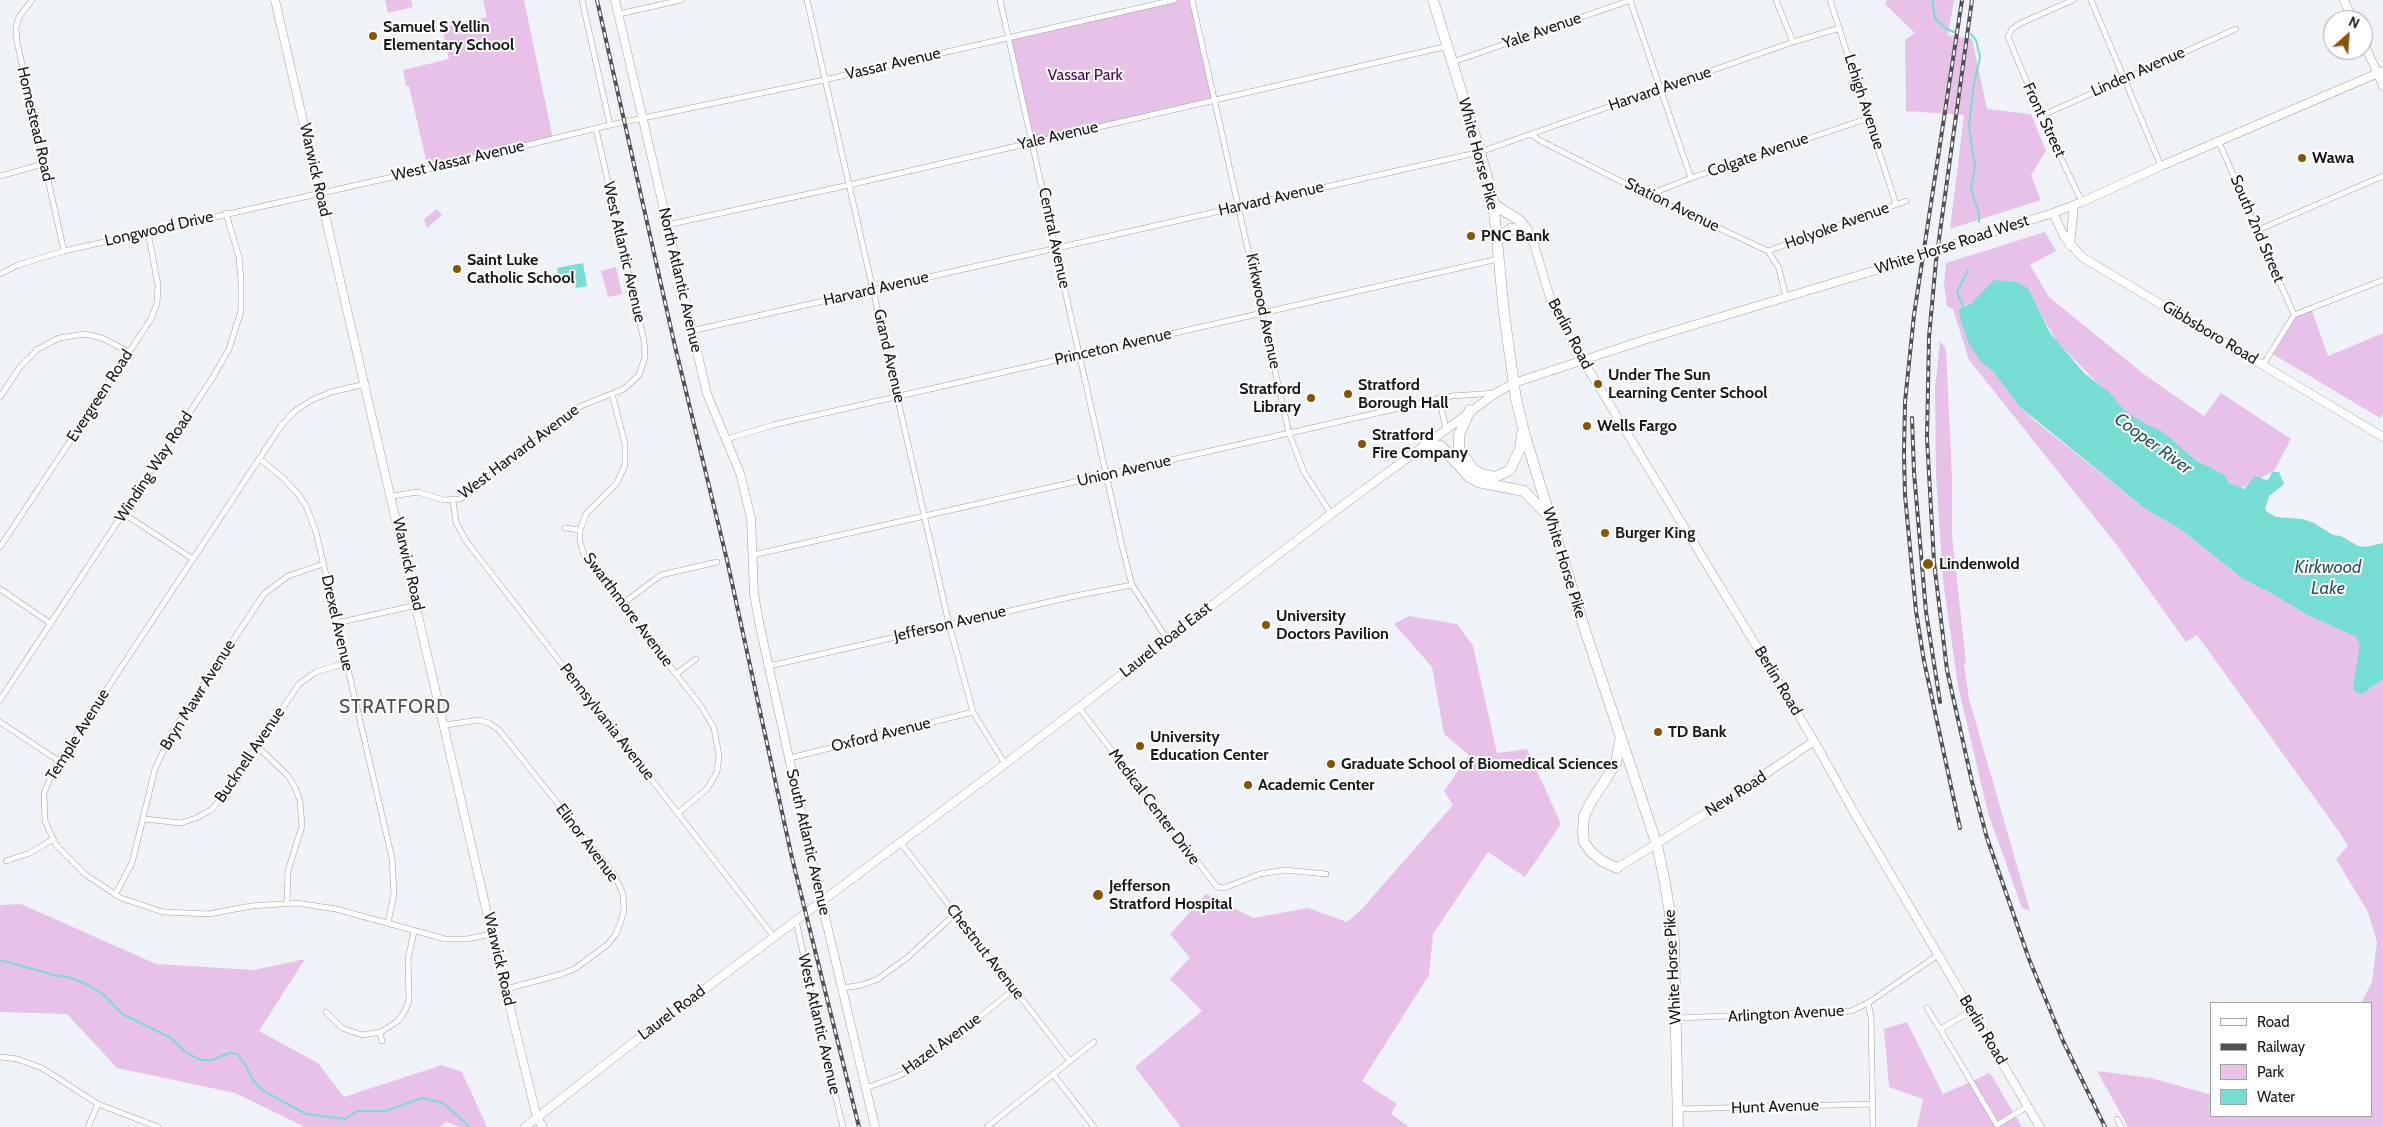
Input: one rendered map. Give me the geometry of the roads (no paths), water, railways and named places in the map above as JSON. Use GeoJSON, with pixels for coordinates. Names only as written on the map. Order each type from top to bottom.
{"type":"FeatureCollection","features":[{"type":"Feature","properties":{"kind":"highway","name":"White Horse Pike"},"geometry":{"type":"LineString","coordinates":[[1433,0],[1494,204],[1504,313],[1514,383],[1523,425],[1550,518],[1656,845],[1670,908],[1674,939],[1677,1018],[1678,1127]]}},
{"type":"Feature","properties":{"kind":"highway"},"geometry":{"type":"LineString","coordinates":[[1494,204],[1519,220],[1527,230]]}},
{"type":"Feature","properties":{"kind":"highway"},"geometry":{"type":"LineString","coordinates":[[1497,241],[1510,229],[1527,230]]}},
{"type":"Feature","properties":{"kind":"highway"},"geometry":{"type":"LineString","coordinates":[[1470,410],[1459,435],[1459,448],[1473,469],[1488,477],[1503,475],[1510,470],[1520,449],[1523,425]]}},
{"type":"Feature","properties":{"kind":"highway"},"geometry":{"type":"LineString","coordinates":[[1425,444],[1441,446],[1464,472],[1478,482],[1524,491],[1550,518]]}},
{"type":"Feature","properties":{"kind":"highway"},"geometry":{"type":"LineString","coordinates":[[1617,868],[1591,852],[1584,842],[1583,831],[1584,816],[1616,763],[1620,734]]}},
{"type":"Feature","properties":{"kind":"street","name":"Homestead Road"},"geometry":{"type":"LineString","coordinates":[[32,0],[19,17],[16,35],[43,164],[64,250]]}},
{"type":"Feature","properties":{"kind":"street","name":"Warwick Road"},"geometry":{"type":"LineString","coordinates":[[275,0],[366,384],[492,934],[537,1118],[543,1127]]}},
{"type":"Feature","properties":{"kind":"street"},"geometry":{"type":"LineString","coordinates":[[582,0],[610,125]]}},
{"type":"Feature","properties":{"kind":"street","name":"North Atlantic Avenue"},"geometry":{"type":"LineString","coordinates":[[615,0],[706,394],[718,423],[728,439],[740,473],[751,518],[753,555]]}},
{"type":"Feature","properties":{"kind":"street"},"geometry":{"type":"LineString","coordinates":[[618,14],[681,0]]}},
{"type":"Feature","properties":{"kind":"street","name":"Grand Avenue"},"geometry":{"type":"LineString","coordinates":[[807,0],[950,624],[973,712],[1005,764]]}},
{"type":"Feature","properties":{"kind":"street","name":"Central Avenue"},"geometry":{"type":"LineString","coordinates":[[1000,0],[1057,249],[1105,476],[1132,585],[1167,639]]}},
{"type":"Feature","properties":{"kind":"street","name":"Vassar Avenue"},"geometry":{"type":"LineString","coordinates":[[610,125],[824,80],[1174,0]]}},
{"type":"Feature","properties":{"kind":"street","name":"Kirkwood Avenue"},"geometry":{"type":"LineString","coordinates":[[1192,0],[1240,207],[1289,433],[1304,472],[1331,514]]}},
{"type":"Feature","properties":{"kind":"street"},"geometry":{"type":"LineString","coordinates":[[1630,0],[1691,178]]}},
{"type":"Feature","properties":{"kind":"street","name":"Yale Avenue"},"geometry":{"type":"LineString","coordinates":[[1453,62],[1630,0]]}},
{"type":"Feature","properties":{"kind":"street"},"geometry":{"type":"LineString","coordinates":[[1776,0],[1793,42]]}},
{"type":"Feature","properties":{"kind":"street","name":"Lehigh Avenue"},"geometry":{"type":"LineString","coordinates":[[1830,0],[1896,204]]}},
{"type":"Feature","properties":{"kind":"street","name":"Front Street"},"geometry":{"type":"LineString","coordinates":[[2073,0],[2021,23],[2012,29],[2008,37],[2009,44],[2041,116],[2082,202]]}},
{"type":"Feature","properties":{"kind":"street"},"geometry":{"type":"LineString","coordinates":[[2091,0],[2162,166]]}},
{"type":"Feature","properties":{"kind":"street","name":"Harvard Avenue"},"geometry":{"type":"LineString","coordinates":[[691,331],[1480,152],[1793,42],[1840,28]]}},
{"type":"Feature","properties":{"kind":"street","name":"Linden Avenue"},"geometry":{"type":"LineString","coordinates":[[2041,116],[2236,29]]}},
{"type":"Feature","properties":{"kind":"street","name":"Yale Avenue"},"geometry":{"type":"LineString","coordinates":[[667,225],[849,185],[1448,46]]}},
{"type":"Feature","properties":{"kind":"street"},"geometry":{"type":"LineString","coordinates":[[2373,59],[2380,72],[2383,86]]}},
{"type":"Feature","properties":{"kind":"street","name":"White Horse Road West"},"geometry":{"type":"LineString","coordinates":[[1514,383],[2053,213],[2380,72]]}},
{"type":"Feature","properties":{"kind":"street","name":"Colgate Avenue"},"geometry":{"type":"LineString","coordinates":[[1648,195],[1691,178],[1869,118]]}},
{"type":"Feature","properties":{"kind":"street","name":"West Vassar Avenue"},"geometry":{"type":"LineString","coordinates":[[321,192],[428,169],[610,125]]}},
{"type":"Feature","properties":{"kind":"street","name":"West Atlantic Avenue"},"geometry":{"type":"LineString","coordinates":[[596,129],[644,341],[645,357],[639,375]]}},
{"type":"Feature","properties":{"kind":"street","name":"Station Avenue"},"geometry":{"type":"LineString","coordinates":[[1531,134],[1538,140],[1648,195],[1768,251]]}},
{"type":"Feature","properties":{"kind":"street","name":"South 2nd Street"},"geometry":{"type":"LineString","coordinates":[[2219,142],[2294,315]]}},
{"type":"Feature","properties":{"kind":"street"},"geometry":{"type":"LineString","coordinates":[[0,176],[43,164]]}},
{"type":"Feature","properties":{"kind":"street"},"geometry":{"type":"LineString","coordinates":[[2258,230],[2383,176]]}},
{"type":"Feature","properties":{"kind":"street","name":"Longwood Drive"},"geometry":{"type":"LineString","coordinates":[[0,274],[18,265],[64,250],[321,192]]}},
{"type":"Feature","properties":{"kind":"street","name":"Holyoke Avenue"},"geometry":{"type":"LineString","coordinates":[[1768,251],[1906,201]]}},
{"type":"Feature","properties":{"kind":"street"},"geometry":{"type":"LineString","coordinates":[[2070,246],[2074,205]]}},
{"type":"Feature","properties":{"kind":"street","name":"Winding Way Road"},"geometry":{"type":"LineString","coordinates":[[0,700],[213,377],[233,340],[241,311],[241,281],[239,257],[226,213]]}},
{"type":"Feature","properties":{"kind":"street","name":"Gibbsboro Road"},"geometry":{"type":"LineString","coordinates":[[2053,213],[2070,246],[2082,257],[2383,437]]}},
{"type":"Feature","properties":{"kind":"street","name":"Berlin Road"},"geometry":{"type":"LineString","coordinates":[[1527,230],[1534,244],[1551,301],[1583,360],[1814,741],[2040,1127]]}},
{"type":"Feature","properties":{"kind":"street","name":"Evergreen Road"},"geometry":{"type":"LineString","coordinates":[[0,547],[151,319],[157,303],[158,285],[148,232]]}},
{"type":"Feature","properties":{"kind":"street"},"geometry":{"type":"LineString","coordinates":[[1768,251],[1780,268],[1786,298]]}},
{"type":"Feature","properties":{"kind":"street","name":"Princeton Avenue"},"geometry":{"type":"LineString","coordinates":[[728,439],[773,425],[1499,259]]}},
{"type":"Feature","properties":{"kind":"street"},"geometry":{"type":"LineString","coordinates":[[2263,365],[2294,315],[2383,280]]}},
{"type":"Feature","properties":{"kind":"street"},"geometry":{"type":"LineString","coordinates":[[0,397],[20,367],[38,349],[55,339],[67,335],[85,334],[102,338],[128,352]]}},
{"type":"Feature","properties":{"kind":"street","name":"West Harvard Avenue"},"geometry":{"type":"LineString","coordinates":[[392,496],[418,492],[453,501],[466,495],[581,406],[628,386],[639,375]]}},
{"type":"Feature","properties":{"kind":"street","name":"Laurel Road East"},"geometry":{"type":"LineString","coordinates":[[821,901],[1005,764],[1470,410],[1514,383]]}},
{"type":"Feature","properties":{"kind":"street","name":"Temple Avenue"},"geometry":{"type":"LineString","coordinates":[[366,384],[324,394],[301,406],[281,426],[59,761],[47,783],[43,801],[44,821],[52,840],[80,870],[115,895],[155,910],[187,914],[210,914],[251,906],[287,903],[336,909],[414,932],[452,940],[492,934]]}},
{"type":"Feature","properties":{"kind":"street","name":"Union Avenue"},"geometry":{"type":"LineString","coordinates":[[753,555],[1105,476],[1439,398],[1477,392],[1496,393]]}},
{"type":"Feature","properties":{"kind":"street","name":"Swarthmore Avenue"},"geometry":{"type":"LineString","coordinates":[[612,394],[625,444],[625,465],[617,483],[586,514],[580,530],[580,542],[584,555],[711,722],[720,756],[719,767],[711,783],[678,813]]}},
{"type":"Feature","properties":{"kind":"street"},"geometry":{"type":"LineString","coordinates":[[1439,398],[1446,429]]}},
{"type":"Feature","properties":{"kind":"street","name":"Drexel Avenue"},"geometry":{"type":"LineString","coordinates":[[260,459],[292,487],[306,506],[316,532],[392,858],[394,894],[388,923]]}},
{"type":"Feature","properties":{"kind":"street","name":"Pennsylvania Avenue"},"geometry":{"type":"LineString","coordinates":[[453,501],[456,522],[462,537],[774,936]]}},
{"type":"Feature","properties":{"kind":"street"},"geometry":{"type":"LineString","coordinates":[[124,514],[193,560]]}},
{"type":"Feature","properties":{"kind":"street"},"geometry":{"type":"LineString","coordinates":[[564,528],[580,530]]}},
{"type":"Feature","properties":{"kind":"street","name":"South Atlantic Avenue"},"geometry":{"type":"LineString","coordinates":[[753,555],[754,594],[769,666],[821,901],[875,1127]]}},
{"type":"Feature","properties":{"kind":"street"},"geometry":{"type":"LineString","coordinates":[[621,605],[660,575],[717,562]]}},
{"type":"Feature","properties":{"kind":"street","name":"Bryn Mawr Avenue"},"geometry":{"type":"LineString","coordinates":[[115,895],[132,863],[155,769],[166,743],[259,601],[282,580],[323,564]]}},
{"type":"Feature","properties":{"kind":"street","name":"Jefferson Avenue"},"geometry":{"type":"LineString","coordinates":[[769,666],[950,624],[1132,585]]}},
{"type":"Feature","properties":{"kind":"street"},"geometry":{"type":"LineString","coordinates":[[0,589],[50,623]]}},
{"type":"Feature","properties":{"kind":"street"},"geometry":{"type":"LineString","coordinates":[[337,623],[417,605]]}},
{"type":"Feature","properties":{"kind":"street"},"geometry":{"type":"LineString","coordinates":[[676,674],[696,659]]}},
{"type":"Feature","properties":{"kind":"street","name":"Bucknell Avenue"},"geometry":{"type":"LineString","coordinates":[[144,819],[181,823],[204,814],[221,799],[299,684],[316,672],[346,663]]}},
{"type":"Feature","properties":{"kind":"street","name":"Medical Center Drive"},"geometry":{"type":"LineString","coordinates":[[1079,708],[1217,887],[1224,888],[1260,874],[1285,870],[1326,874]]}},
{"type":"Feature","properties":{"kind":"street","name":"Oxford Avenue"},"geometry":{"type":"LineString","coordinates":[[790,758],[973,712]]}},
{"type":"Feature","properties":{"kind":"street","name":"Elinor Avenue"},"geometry":{"type":"LineString","coordinates":[[445,725],[479,720],[489,723],[499,730],[614,874],[623,894],[624,911],[621,921],[613,938],[603,948],[582,964],[562,974],[506,989]]}},
{"type":"Feature","properties":{"kind":"street"},"geometry":{"type":"LineString","coordinates":[[0,722],[59,761]]}},
{"type":"Feature","properties":{"kind":"street","name":"New Road"},"geometry":{"type":"LineString","coordinates":[[1617,868],[1656,845],[1814,741]]}},
{"type":"Feature","properties":{"kind":"street"},"geometry":{"type":"LineString","coordinates":[[257,746],[288,776],[295,787],[300,802],[302,826],[288,872],[287,903]]}},
{"type":"Feature","properties":{"kind":"street"},"geometry":{"type":"LineString","coordinates":[[6,860],[30,853],[52,840]]}},
{"type":"Feature","properties":{"kind":"street","name":"Chestnut Avenue"},"geometry":{"type":"LineString","coordinates":[[900,842],[1070,1060]]}},
{"type":"Feature","properties":{"kind":"street","name":"Laurel Road"},"geometry":{"type":"LineString","coordinates":[[525,1127],[821,901]]}},
{"type":"Feature","properties":{"kind":"street"},"geometry":{"type":"LineString","coordinates":[[842,988],[862,985],[878,978],[908,957],[955,914]]}},
{"type":"Feature","properties":{"kind":"street","name":"West Atlantic Avenue"},"geometry":{"type":"LineString","coordinates":[[796,920],[821,1038],[843,1127]]}},
{"type":"Feature","properties":{"kind":"street"},"geometry":{"type":"LineString","coordinates":[[326,1012],[334,1023],[346,1031],[362,1035],[380,1033],[398,1021],[408,1004],[410,991],[408,959],[414,932]]}},
{"type":"Feature","properties":{"kind":"street","name":"Arlington Avenue"},"geometry":{"type":"LineString","coordinates":[[1677,1018],[1851,1011],[1868,1003],[1938,955]]}},
{"type":"Feature","properties":{"kind":"street","name":"Hazel Avenue"},"geometry":{"type":"LineString","coordinates":[[866,1088],[901,1075],[945,1045],[1014,990]]}},
{"type":"Feature","properties":{"kind":"street"},"geometry":{"type":"LineString","coordinates":[[1868,1003],[1871,1017],[1873,1127]]}},
{"type":"Feature","properties":{"kind":"street"},"geometry":{"type":"LineString","coordinates":[[1927,1008],[1998,1126],[2028,1106]]}},
{"type":"Feature","properties":{"kind":"street"},"geometry":{"type":"LineString","coordinates":[[1940,1029],[1972,1011]]}},
{"type":"Feature","properties":{"kind":"street"},"geometry":{"type":"LineString","coordinates":[[380,1033],[382,1041]]}},
{"type":"Feature","properties":{"kind":"street"},"geometry":{"type":"LineString","coordinates":[[987,1127],[1094,1042]]}},
{"type":"Feature","properties":{"kind":"street"},"geometry":{"type":"LineString","coordinates":[[0,1057],[24,1061],[49,1071],[98,1104],[158,1127]]}},
{"type":"Feature","properties":{"kind":"street"},"geometry":{"type":"LineString","coordinates":[[1053,1074],[1094,1127]]}},
{"type":"Feature","properties":{"kind":"street"},"geometry":{"type":"LineString","coordinates":[[88,1127],[98,1104]]}},
{"type":"Feature","properties":{"kind":"street","name":"Hunt Avenue"},"geometry":{"type":"LineString","coordinates":[[1678,1109],[1873,1104]]}},
{"type":"Feature","properties":{"kind":"street"},"geometry":{"type":"LineString","coordinates":[[2117,1119],[2121,1127]]}},
{"type":"Feature","properties":{"kind":"water"},"geometry":{"type":"Polygon","coordinates":[[[583,263],[587,286],[576,288],[574,279],[560,281],[557,268],[583,263]]]}},
{"type":"Feature","properties":{"kind":"water","name":"Kirkwood Lake"},"geometry":{"type":"Polygon","coordinates":[[[1994,280],[2016,282],[2028,288],[2050,333],[2084,373],[2109,392],[2125,411],[2147,425],[2160,430],[2197,461],[2223,474],[2229,483],[2244,489],[2255,476],[2266,480],[2269,479],[2272,472],[2279,472],[2284,484],[2269,496],[2265,509],[2267,512],[2276,517],[2302,519],[2314,523],[2333,535],[2341,536],[2358,546],[2366,547],[2383,543],[2383,679],[2361,694],[2355,692],[2353,687],[2360,644],[2356,637],[2307,615],[2275,595],[2243,579],[2179,528],[2148,511],[2020,407],[1994,373],[1981,362],[1969,344],[1961,322],[1959,309],[1972,303],[1994,280]]]}},
{"type":"Feature","properties":{"kind":"waterway","name":"Cooper River"},"geometry":{"type":"LineString","coordinates":[[1932,0],[1935,18],[1945,28],[1954,32]]}},
{"type":"Feature","properties":{"kind":"waterway","name":"Cooper River"},"geometry":{"type":"LineString","coordinates":[[1971,34],[1976,40],[1980,57],[1973,89],[1969,127],[1975,167],[1971,188],[1979,214],[1979,222]]}},
{"type":"Feature","properties":{"kind":"waterway","name":"Cooper River"},"geometry":{"type":"LineString","coordinates":[[1964,308],[1957,292],[1968,270]]}},
{"type":"Feature","properties":{"kind":"waterway"},"geometry":{"type":"LineString","coordinates":[[0,960],[72,978],[88,985],[103,994],[122,1014],[171,1038],[187,1053],[201,1060],[212,1060],[229,1053],[237,1054],[245,1064],[253,1080],[262,1090],[306,1114],[345,1119],[357,1111],[386,1111],[422,1098],[443,1103],[470,1127]]}},
{"type":"Feature","properties":{"kind":"railway"},"geometry":{"type":"LineString","coordinates":[[597,0],[674,342],[727,560],[792,858],[859,1127]]}},
{"type":"Feature","properties":{"kind":"railway"},"geometry":{"type":"LineString","coordinates":[[1960,828],[1924,661],[1916,611],[1905,495],[1904,454],[1905,402],[1914,315],[1962,0]]}},
{"type":"Feature","properties":{"kind":"railway"},"geometry":{"type":"LineString","coordinates":[[1972,0],[1936,261],[1929,337],[1927,438],[1934,562],[1947,670],[1972,782],[1987,838],[2029,959],[2063,1041],[2105,1127]]}},
{"type":"Feature","properties":{"kind":"railway"},"geometry":{"type":"LineString","coordinates":[[1912,418],[1914,472],[1926,612],[1940,702]]}},
{"type":"Feature","properties":{"kind":"place","name":"Samuel S Yellin Elementary School"},"geometry":{"type":"Point","coordinates":[373,36]}},
{"type":"Feature","properties":{"kind":"place","name":"Wawa"},"geometry":{"type":"Point","coordinates":[2302,158]}},
{"type":"Feature","properties":{"kind":"place","name":"PNC Bank"},"geometry":{"type":"Point","coordinates":[1471,236]}},
{"type":"Feature","properties":{"kind":"place","name":"Saint Luke Catholic School"},"geometry":{"type":"Point","coordinates":[457,269]}},
{"type":"Feature","properties":{"kind":"place","name":"Under The Sun Learning Center School"},"geometry":{"type":"Point","coordinates":[1598,384]}},
{"type":"Feature","properties":{"kind":"place","name":"Stratford Borough Hall"},"geometry":{"type":"Point","coordinates":[1348,394]}},
{"type":"Feature","properties":{"kind":"place","name":"Stratford Library"},"geometry":{"type":"Point","coordinates":[1311,398]}},
{"type":"Feature","properties":{"kind":"place","name":"Wells Fargo"},"geometry":{"type":"Point","coordinates":[1587,426]}},
{"type":"Feature","properties":{"kind":"place","name":"Stratford Fire Company"},"geometry":{"type":"Point","coordinates":[1362,444]}},
{"type":"Feature","properties":{"kind":"place","name":"Burger King"},"geometry":{"type":"Point","coordinates":[1605,533]}},
{"type":"Feature","properties":{"kind":"place","name":"Lindenwold"},"geometry":{"type":"Point","coordinates":[1928,564]}},
{"type":"Feature","properties":{"kind":"place","name":"University Doctors Pavilion"},"geometry":{"type":"Point","coordinates":[1266,625]}},
{"type":"Feature","properties":{"kind":"place","name":"TD Bank"},"geometry":{"type":"Point","coordinates":[1658,732]}},
{"type":"Feature","properties":{"kind":"place","name":"University Education Center"},"geometry":{"type":"Point","coordinates":[1140,746]}},
{"type":"Feature","properties":{"kind":"place","name":"Graduate School of Biomedical Sciences"},"geometry":{"type":"Point","coordinates":[1331,764]}},
{"type":"Feature","properties":{"kind":"place","name":"Academic Center"},"geometry":{"type":"Point","coordinates":[1248,785]}},
{"type":"Feature","properties":{"kind":"place","name":"Jefferson Stratford Hospital"},"geometry":{"type":"Point","coordinates":[1098,895]}},
{"type":"Feature","properties":{"kind":"district","name":"STRATFORD"},"geometry":{"type":"Point","coordinates":[395,707]}},
{"type":"Feature","properties":{"kind":"park label","name":"Vassar Park"},"geometry":{"type":"Point","coordinates":[1085,75]}}]}
